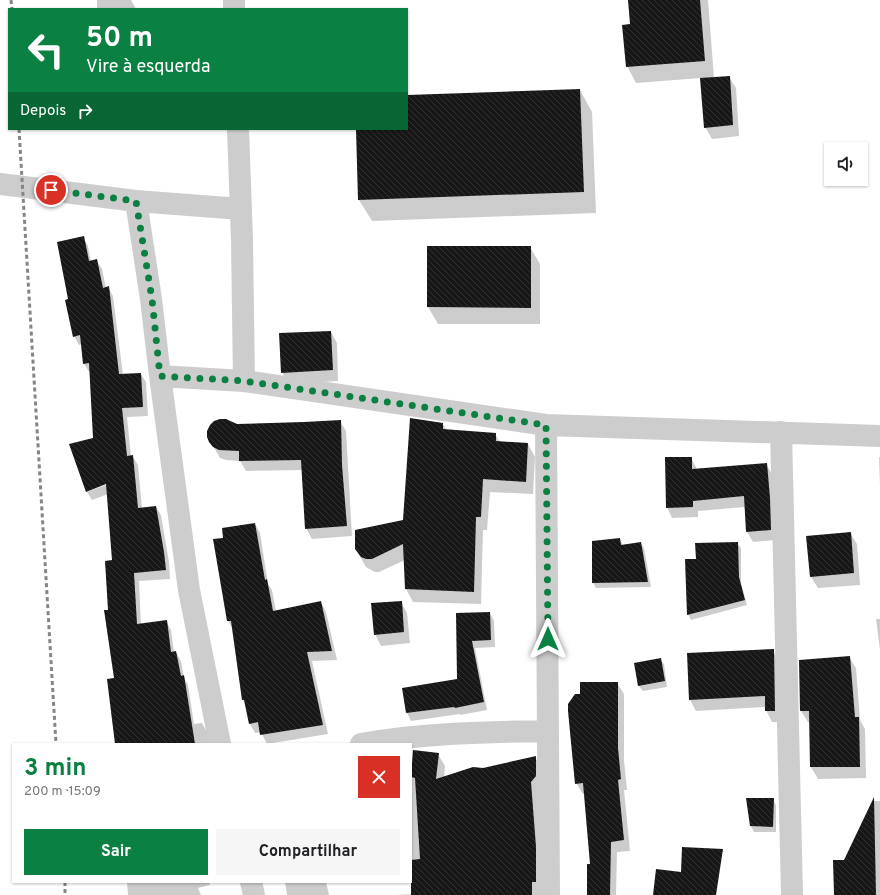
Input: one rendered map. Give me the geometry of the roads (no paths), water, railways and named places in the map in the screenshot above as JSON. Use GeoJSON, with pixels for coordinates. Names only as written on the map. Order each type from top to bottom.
{"type":"FeatureCollection","features":[{"type":"Feature","properties":{"kind":"street"},"geometry":{"type":"LineString","coordinates":[[238,130],[244,381]]}},
{"type":"Feature","properties":{"kind":"street"},"geometry":{"type":"LineString","coordinates":[[0,184],[136,201],[241,209]]}},
{"type":"Feature","properties":{"kind":"street"},"geometry":{"type":"LineString","coordinates":[[136,201],[152,299],[160,376],[189,590],[220,743]]}},
{"type":"Feature","properties":{"kind":"street"},"geometry":{"type":"LineString","coordinates":[[160,376],[244,381],[546,425],[880,436]]}},
{"type":"Feature","properties":{"kind":"street"},"geometry":{"type":"LineString","coordinates":[[546,425],[549,895]]}},
{"type":"Feature","properties":{"kind":"street"},"geometry":{"type":"LineString","coordinates":[[781,432],[792,895]]}},
{"type":"Feature","properties":{"kind":"street"},"geometry":{"type":"LineString","coordinates":[[367,743],[390,739],[470,732],[548,731]]}},
{"type":"Feature","properties":{"kind":"street"},"geometry":{"type":"LineString","coordinates":[[251,883],[254,895]]}},
{"type":"Feature","properties":{"kind":"railway"},"geometry":{"type":"LineString","coordinates":[[11,0],[12,8]]}},
{"type":"Feature","properties":{"kind":"railway"},"geometry":{"type":"LineString","coordinates":[[19,130],[56,743]]}},
{"type":"Feature","properties":{"kind":"railway"},"geometry":{"type":"LineString","coordinates":[[65,883],[65,895]]}}]}
